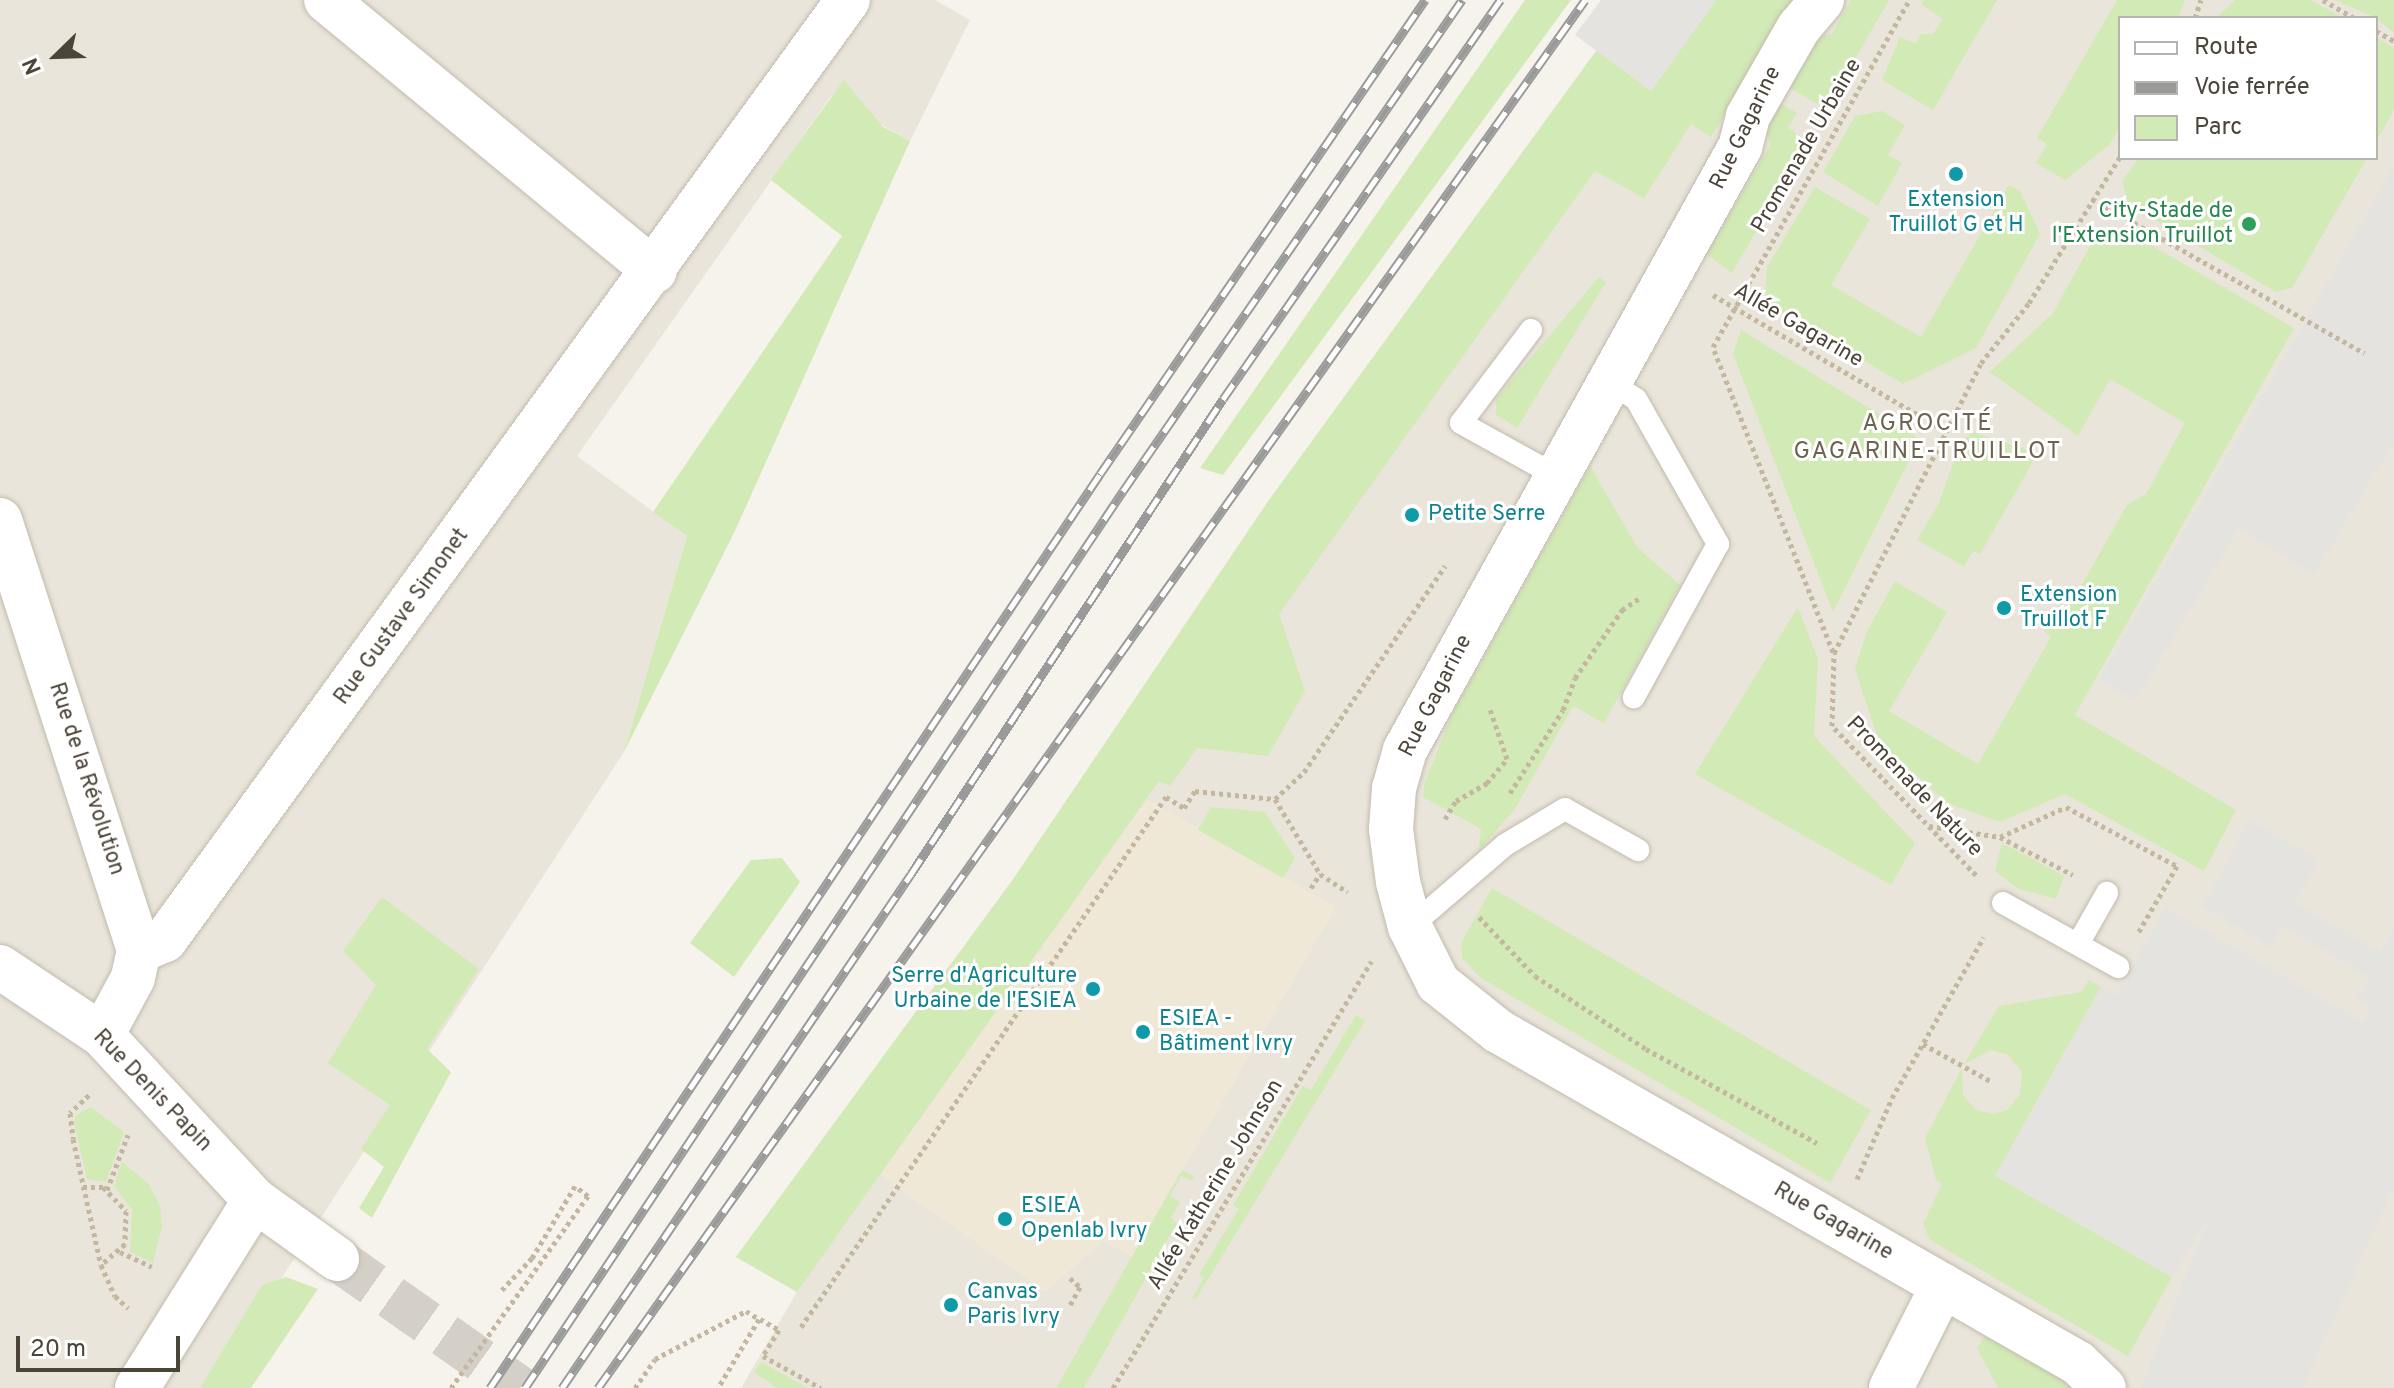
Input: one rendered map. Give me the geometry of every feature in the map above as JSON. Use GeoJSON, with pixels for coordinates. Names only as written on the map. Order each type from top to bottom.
{"type":"FeatureCollection","features":[{"type":"Feature","properties":{"kind":"street"},"geometry":{"type":"LineString","coordinates":[[326,0],[655,271]]}},
{"type":"Feature","properties":{"kind":"street","name":"Rue Gustave Simonet"},"geometry":{"type":"LineString","coordinates":[[139,951],[165,940],[655,271],[848,0]]}},
{"type":"Feature","properties":{"kind":"street","name":"Rue Gagarine"},"geometry":{"type":"LineString","coordinates":[[1822,0],[1799,27],[1754,105],[1740,147],[1555,475],[1405,750],[1394,788],[1391,829],[1410,927],[1444,990],[1498,1031],[2078,1363],[2104,1388]]}},
{"type":"Feature","properties":{"kind":"street","name":"Rue de la Révolution"},"geometry":{"type":"LineString","coordinates":[[0,520],[139,951]]}},
{"type":"Feature","properties":{"kind":"street"},"geometry":{"type":"LineString","coordinates":[[102,1035],[133,978],[139,951]]}},
{"type":"Feature","properties":{"kind":"street","name":"Rue Denis Papin"},"geometry":{"type":"LineString","coordinates":[[0,967],[102,1035],[255,1200],[337,1259]]}},
{"type":"Feature","properties":{"kind":"street"},"geometry":{"type":"LineString","coordinates":[[137,1388],[255,1200]]}},
{"type":"Feature","properties":{"kind":"street"},"geometry":{"type":"LineString","coordinates":[[1891,1388],[1943,1285]]}},
{"type":"Feature","properties":{"kind":"lane"},"geometry":{"type":"LineString","coordinates":[[1531,330],[1461,423],[1555,475]]}},
{"type":"Feature","properties":{"kind":"lane"},"geometry":{"type":"LineString","coordinates":[[1608,381],[1636,399],[1718,544],[1634,697]]}},
{"type":"Feature","properties":{"kind":"lane"},"geometry":{"type":"LineString","coordinates":[[1410,927],[1505,845],[1565,809],[1638,850]]}},
{"type":"Feature","properties":{"kind":"lane"},"geometry":{"type":"LineString","coordinates":[[2078,944],[2107,893]]}},
{"type":"Feature","properties":{"kind":"lane"},"geometry":{"type":"LineString","coordinates":[[2003,903],[2118,967]]}},
{"type":"Feature","properties":{"kind":"path","name":"Promenade Urbaine"},"geometry":{"type":"LineString","coordinates":[[1834,653],[1713,347],[1909,0]]}},
{"type":"Feature","properties":{"kind":"path"},"geometry":{"type":"LineString","coordinates":[[2323,0],[2351,16]]}},
{"type":"Feature","properties":{"kind":"path","name":"Promenade Nature"},"geometry":{"type":"LineString","coordinates":[[2003,903],[1832,726],[1834,653],[1981,363],[2029,303],[2118,160]]}},
{"type":"Feature","properties":{"kind":"path"},"geometry":{"type":"LineString","coordinates":[[2092,199],[2364,353]]}},
{"type":"Feature","properties":{"kind":"path","name":"Allée Gagarine"},"geometry":{"type":"LineString","coordinates":[[1671,270],[1947,432]]}},
{"type":"Feature","properties":{"kind":"path"},"geometry":{"type":"LineString","coordinates":[[1506,799],[1563,710],[1575,678],[1622,610],[1646,594]]}},
{"type":"Feature","properties":{"kind":"path"},"geometry":{"type":"LineString","coordinates":[[1443,825],[1456,801],[1487,783],[1507,759],[1490,716],[1490,694]]}},
{"type":"Feature","properties":{"kind":"path"},"geometry":{"type":"LineString","coordinates":[[801,1327],[1166,797],[1184,808],[1195,791],[1275,799],[1320,874]]}},
{"type":"Feature","properties":{"kind":"path"},"geometry":{"type":"LineString","coordinates":[[1928,826],[2000,837],[2148,916]]}},
{"type":"Feature","properties":{"kind":"path"},"geometry":{"type":"LineString","coordinates":[[1836,1224],[1892,1098],[2003,903]]}},
{"type":"Feature","properties":{"kind":"path"},"geometry":{"type":"LineString","coordinates":[[1410,927],[1476,915],[1535,976],[1646,1049],[1817,1143]]}},
{"type":"Feature","properties":{"kind":"path","name":"Allée Katherine Johnson"},"geometry":{"type":"LineString","coordinates":[[1113,1388],[1353,988],[1381,950],[1410,927]]}},
{"type":"Feature","properties":{"kind":"path"},"geometry":{"type":"LineString","coordinates":[[1923,1044],[1992,1082]]}},
{"type":"Feature","properties":{"kind":"path"},"geometry":{"type":"LineString","coordinates":[[91,1094],[70,1113],[83,1187],[101,1265],[115,1296],[139,1315]]}},
{"type":"Feature","properties":{"kind":"path"},"geometry":{"type":"LineString","coordinates":[[107,1190],[129,1131]]}},
{"type":"Feature","properties":{"kind":"path"},"geometry":{"type":"LineString","coordinates":[[451,1388],[588,1196],[575,1186],[532,1258],[499,1293]]}},
{"type":"Feature","properties":{"kind":"path"},"geometry":{"type":"LineString","coordinates":[[83,1187],[107,1190],[126,1211],[129,1232],[120,1252],[101,1265]]}},
{"type":"Feature","properties":{"kind":"path"},"geometry":{"type":"LineString","coordinates":[[120,1252],[161,1271]]}},
{"type":"Feature","properties":{"kind":"path"},"geometry":{"type":"LineString","coordinates":[[1070,1278],[1080,1287],[1070,1305]]}},
{"type":"Feature","properties":{"kind":"path"},"geometry":{"type":"LineString","coordinates":[[635,1388],[655,1359],[746,1311],[779,1330],[763,1356],[821,1388]]}},
{"type":"Feature","properties":{"kind":"path"},"geometry":{"type":"LineString","coordinates":[[718,1388],[759,1319]]}},
{"type":"Feature","properties":{"kind":"shaded area"},"geometry":{"type":"Polygon","coordinates":[[[0,0],[935,0],[970,20],[910,141],[831,96],[577,456],[687,536],[624,752],[210,1388],[0,1388],[0,0]]]}},
{"type":"Feature","properties":{"kind":"shaded area"},"geometry":{"type":"Polygon","coordinates":[[[1601,0],[1716,0],[1651,91],[1575,35],[1601,0]]]}},
{"type":"Feature","properties":{"kind":"shaded area"},"geometry":{"type":"Polygon","coordinates":[[[1633,0],[2394,0],[2394,1388],[741,1388],[797,1292],[736,1257],[1014,878],[1269,500],[1633,0]]]}},
{"type":"Feature","properties":{"kind":"shaded area"},"geometry":{"type":"Polygon","coordinates":[[[2394,166],[2394,442],[2314,575],[2239,529],[2135,701],[2099,679],[2394,166]]]}},
{"type":"Feature","properties":{"kind":"shaded area","name":"ESIEA - Bâtiment Ivry"},"geometry":{"type":"Polygon","coordinates":[[[1147,799],[1336,907],[1132,1257],[1103,1241],[1046,1292],[880,1175],[1147,799]]]}},
{"type":"Feature","properties":{"kind":"shaded area"},"geometry":{"type":"Polygon","coordinates":[[[2249,819],[2319,860],[2295,903],[2380,952],[2394,930],[2394,1186],[2303,1388],[2141,1388],[2209,1217],[2172,1277],[1995,1176],[2101,987],[2117,995],[2165,907],[2363,1022],[2371,1008],[2356,999],[2369,977],[2282,926],[2269,947],[2203,907],[2249,819]]]}},
{"type":"Feature","properties":{"kind":"green space"},"geometry":{"type":"Polygon","coordinates":[[[1525,0],[1571,0],[1223,475],[1200,468],[1525,0]]]}},
{"type":"Feature","properties":{"kind":"green space"},"geometry":{"type":"Polygon","coordinates":[[[1716,0],[1793,0],[1711,137],[1691,124],[1644,198],[1595,171],[1279,614],[1305,691],[1268,756],[1197,748],[1170,786],[1159,781],[797,1292],[736,1257],[1014,878],[1269,500],[1597,50],[1651,91],[1716,0]]]}},
{"type":"Feature","properties":{"kind":"green space"},"geometry":{"type":"Polygon","coordinates":[[[1851,0],[1889,0],[1826,109],[1783,84],[1811,38],[1832,34],[1851,0]]]}},
{"type":"Feature","properties":{"kind":"green space"},"geometry":{"type":"Polygon","coordinates":[[[1924,0],[1997,0],[1933,110],[1882,80],[1900,37],[1916,44],[1921,34],[1933,34],[1943,19],[1921,4],[1924,0]]]}},
{"type":"Feature","properties":{"kind":"green space"},"geometry":{"type":"Polygon","coordinates":[[[2117,0],[2185,0],[2179,16],[2118,16],[2118,130],[2109,145],[2065,180],[2036,163],[2047,144],[2037,138],[2117,0]]]}},
{"type":"Feature","properties":{"kind":"green space"},"geometry":{"type":"Polygon","coordinates":[[[2235,0],[2311,0],[2339,16],[2218,16],[2235,0]]]}},
{"type":"Feature","properties":{"kind":"green space"},"geometry":{"type":"Polygon","coordinates":[[[2335,0],[2394,0],[2394,33],[2378,20],[2378,16],[2335,0]]]}},
{"type":"Feature","properties":{"kind":"green space"},"geometry":{"type":"Polygon","coordinates":[[[2378,38],[2394,48],[2394,110],[2378,138],[2378,38]]]}},
{"type":"Feature","properties":{"kind":"green space"},"geometry":{"type":"Polygon","coordinates":[[[844,80],[882,126],[910,141],[734,533],[624,752],[687,536],[653,512],[842,236],[771,180],[844,80]]]}},
{"type":"Feature","properties":{"kind":"green space"},"geometry":{"type":"Polygon","coordinates":[[[1773,99],[1797,113],[1788,128],[1808,141],[1732,273],[1706,254],[1771,144],[1761,120],[1773,99]]]}},
{"type":"Feature","properties":{"kind":"green space"},"geometry":{"type":"Polygon","coordinates":[[[1882,111],[1905,125],[1888,155],[1902,163],[1878,206],[1823,172],[1855,116],[1882,111]]]}},
{"type":"Feature","properties":{"kind":"green space","name":"City-Stade de l'Extension Truillot"},"geometry":{"type":"Polygon","coordinates":[[[2138,160],[2366,160],[2292,288],[2276,292],[2129,205],[2122,181],[2138,160]]]}},
{"type":"Feature","properties":{"kind":"green space"},"geometry":{"type":"Polygon","coordinates":[[[2009,185],[2020,191],[2040,234],[1976,348],[1903,384],[1765,302],[1767,267],[1815,187],[1870,219],[1831,285],[1921,337],[2009,185]]]}},
{"type":"Feature","properties":{"kind":"green space"},"geometry":{"type":"Polygon","coordinates":[[[2110,229],[2134,235],[2294,328],[2075,715],[2236,810],[2204,871],[2065,794],[2000,822],[1949,804],[1879,742],[1855,669],[1867,631],[1895,581],[1947,612],[1889,711],[1978,764],[2051,637],[2044,631],[2059,605],[2068,609],[2127,505],[2146,494],[2185,423],[2110,379],[2078,436],[1990,372],[2053,313],[2095,237],[2110,229]]]}},
{"type":"Feature","properties":{"kind":"green space"},"geometry":{"type":"Polygon","coordinates":[[[1599,277],[1606,282],[1517,428],[1496,415],[1496,399],[1599,277]]]}},
{"type":"Feature","properties":{"kind":"green space"},"geometry":{"type":"Polygon","coordinates":[[[1741,330],[1920,439],[1833,612],[1733,354],[1741,330]]]}},
{"type":"Feature","properties":{"kind":"green space"},"geometry":{"type":"Polygon","coordinates":[[[1972,432],[2038,453],[1980,554],[1973,551],[1964,566],[1917,540],[1938,505],[1960,444],[1972,432]]]}},
{"type":"Feature","properties":{"kind":"green space"},"geometry":{"type":"Polygon","coordinates":[[[1590,466],[1637,547],[1680,585],[1604,723],[1573,706],[1515,809],[1479,850],[1481,829],[1423,797],[1425,782],[1453,712],[1590,466]]]}},
{"type":"Feature","properties":{"kind":"green space"},"geometry":{"type":"Polygon","coordinates":[[[1798,607],[1818,659],[1814,736],[1915,843],[1891,885],[1695,774],[1798,607]]]}},
{"type":"Feature","properties":{"kind":"green space"},"geometry":{"type":"Polygon","coordinates":[[[1211,807],[1265,812],[1295,858],[1283,878],[1198,830],[1211,807]]]}},
{"type":"Feature","properties":{"kind":"green space"},"geometry":{"type":"Polygon","coordinates":[[[2002,843],[2064,876],[2056,899],[2019,889],[1995,871],[2002,843]]]}},
{"type":"Feature","properties":{"kind":"green space"},"geometry":{"type":"Polygon","coordinates":[[[782,858],[800,882],[734,977],[690,943],[751,860],[782,858]]]}},
{"type":"Feature","properties":{"kind":"green space"},"geometry":{"type":"Polygon","coordinates":[[[1492,888],[1871,1110],[1830,1183],[1481,978],[1462,958],[1461,943],[1492,888]]]}},
{"type":"Feature","properties":{"kind":"green space"},"geometry":{"type":"Polygon","coordinates":[[[382,897],[479,969],[427,1049],[451,1072],[372,1218],[359,1208],[384,1167],[361,1149],[390,1105],[328,1063],[376,985],[343,951],[382,897]]]}},
{"type":"Feature","properties":{"kind":"green space"},"geometry":{"type":"Polygon","coordinates":[[[2089,980],[2101,987],[1995,1176],[2172,1277],[2128,1356],[1930,1240],[1923,1224],[1942,1184],[1936,1180],[1925,1138],[1962,1068],[1963,1095],[1976,1110],[1995,1114],[2008,1109],[2020,1095],[2022,1072],[2008,1055],[1991,1050],[1964,1064],[1999,1006],[2081,992],[2089,980]]]}},
{"type":"Feature","properties":{"kind":"green space"},"geometry":{"type":"Polygon","coordinates":[[[1356,1015],[1365,1021],[1196,1299],[1192,1298],[1204,1278],[1199,1274],[1239,1209],[1233,1205],[1303,1086],[1311,1090],[1356,1015]]]}},
{"type":"Feature","properties":{"kind":"green space"},"geometry":{"type":"Polygon","coordinates":[[[91,1107],[124,1132],[106,1182],[87,1179],[74,1123],[76,1115],[91,1107]]]}},
{"type":"Feature","properties":{"kind":"green space"},"geometry":{"type":"Polygon","coordinates":[[[122,1162],[149,1184],[160,1206],[162,1226],[153,1263],[130,1252],[132,1210],[114,1186],[122,1162]]]}},
{"type":"Feature","properties":{"kind":"green space"},"geometry":{"type":"Polygon","coordinates":[[[1182,1170],[1194,1176],[1192,1181],[1181,1176],[1170,1196],[1180,1202],[1171,1218],[1177,1223],[1084,1388],[1056,1388],[1182,1170]]]}},
{"type":"Feature","properties":{"kind":"green space"},"geometry":{"type":"Polygon","coordinates":[[[286,1277],[318,1289],[251,1388],[200,1388],[262,1285],[286,1277]]]}},
{"type":"Feature","properties":{"kind":"green space"},"geometry":{"type":"Polygon","coordinates":[[[1989,1330],[2081,1388],[1998,1388],[1977,1348],[1989,1330]]]}},
{"type":"Feature","properties":{"kind":"green space"},"geometry":{"type":"Polygon","coordinates":[[[761,1362],[808,1388],[777,1388],[754,1372],[761,1362]]]}},
{"type":"Feature","properties":{"kind":"tunnel"},"geometry":{"type":"LineString","coordinates":[[337,1259],[520,1388]]}},
{"type":"Feature","properties":{"kind":"railway"},"geometry":{"type":"LineString","coordinates":[[490,1388],[1100,474],[1425,0]]}},
{"type":"Feature","properties":{"kind":"railway"},"geometry":{"type":"LineString","coordinates":[[525,1388],[1123,491],[1462,0]]}},
{"type":"Feature","properties":{"kind":"railway"},"geometry":{"type":"LineString","coordinates":[[562,1388],[911,874],[1223,399],[1500,0]]}},
{"type":"Feature","properties":{"kind":"railway"},"geometry":{"type":"LineString","coordinates":[[598,1388],[1585,0]]}},
{"type":"Feature","properties":{"kind":"place","name":"Extension Truillot G et H"},"geometry":{"type":"Point","coordinates":[1956,174]}},
{"type":"Feature","properties":{"kind":"place","name":"City-Stade de l'Extension Truillot"},"geometry":{"type":"Point","coordinates":[2249,224]}},
{"type":"Feature","properties":{"kind":"place","name":"Petite Serre"},"geometry":{"type":"Point","coordinates":[1412,515]}},
{"type":"Feature","properties":{"kind":"place","name":"Extension Truillot F"},"geometry":{"type":"Point","coordinates":[2004,608]}},
{"type":"Feature","properties":{"kind":"place","name":"Serre d'Agriculture Urbaine de l'ESIEA"},"geometry":{"type":"Point","coordinates":[1093,989]}},
{"type":"Feature","properties":{"kind":"place","name":"ESIEA - Bâtiment Ivry"},"geometry":{"type":"Point","coordinates":[1143,1032]}},
{"type":"Feature","properties":{"kind":"place","name":"ESIEA Openlab Ivry"},"geometry":{"type":"Point","coordinates":[1005,1219]}},
{"type":"Feature","properties":{"kind":"place","name":"Canvas Paris Ivry"},"geometry":{"type":"Point","coordinates":[951,1305]}},
{"type":"Feature","properties":{"kind":"district","name":"AGROCITÉ GAGARINE-TRUILLOT"},"geometry":{"type":"Point","coordinates":[1928,439]}}]}
